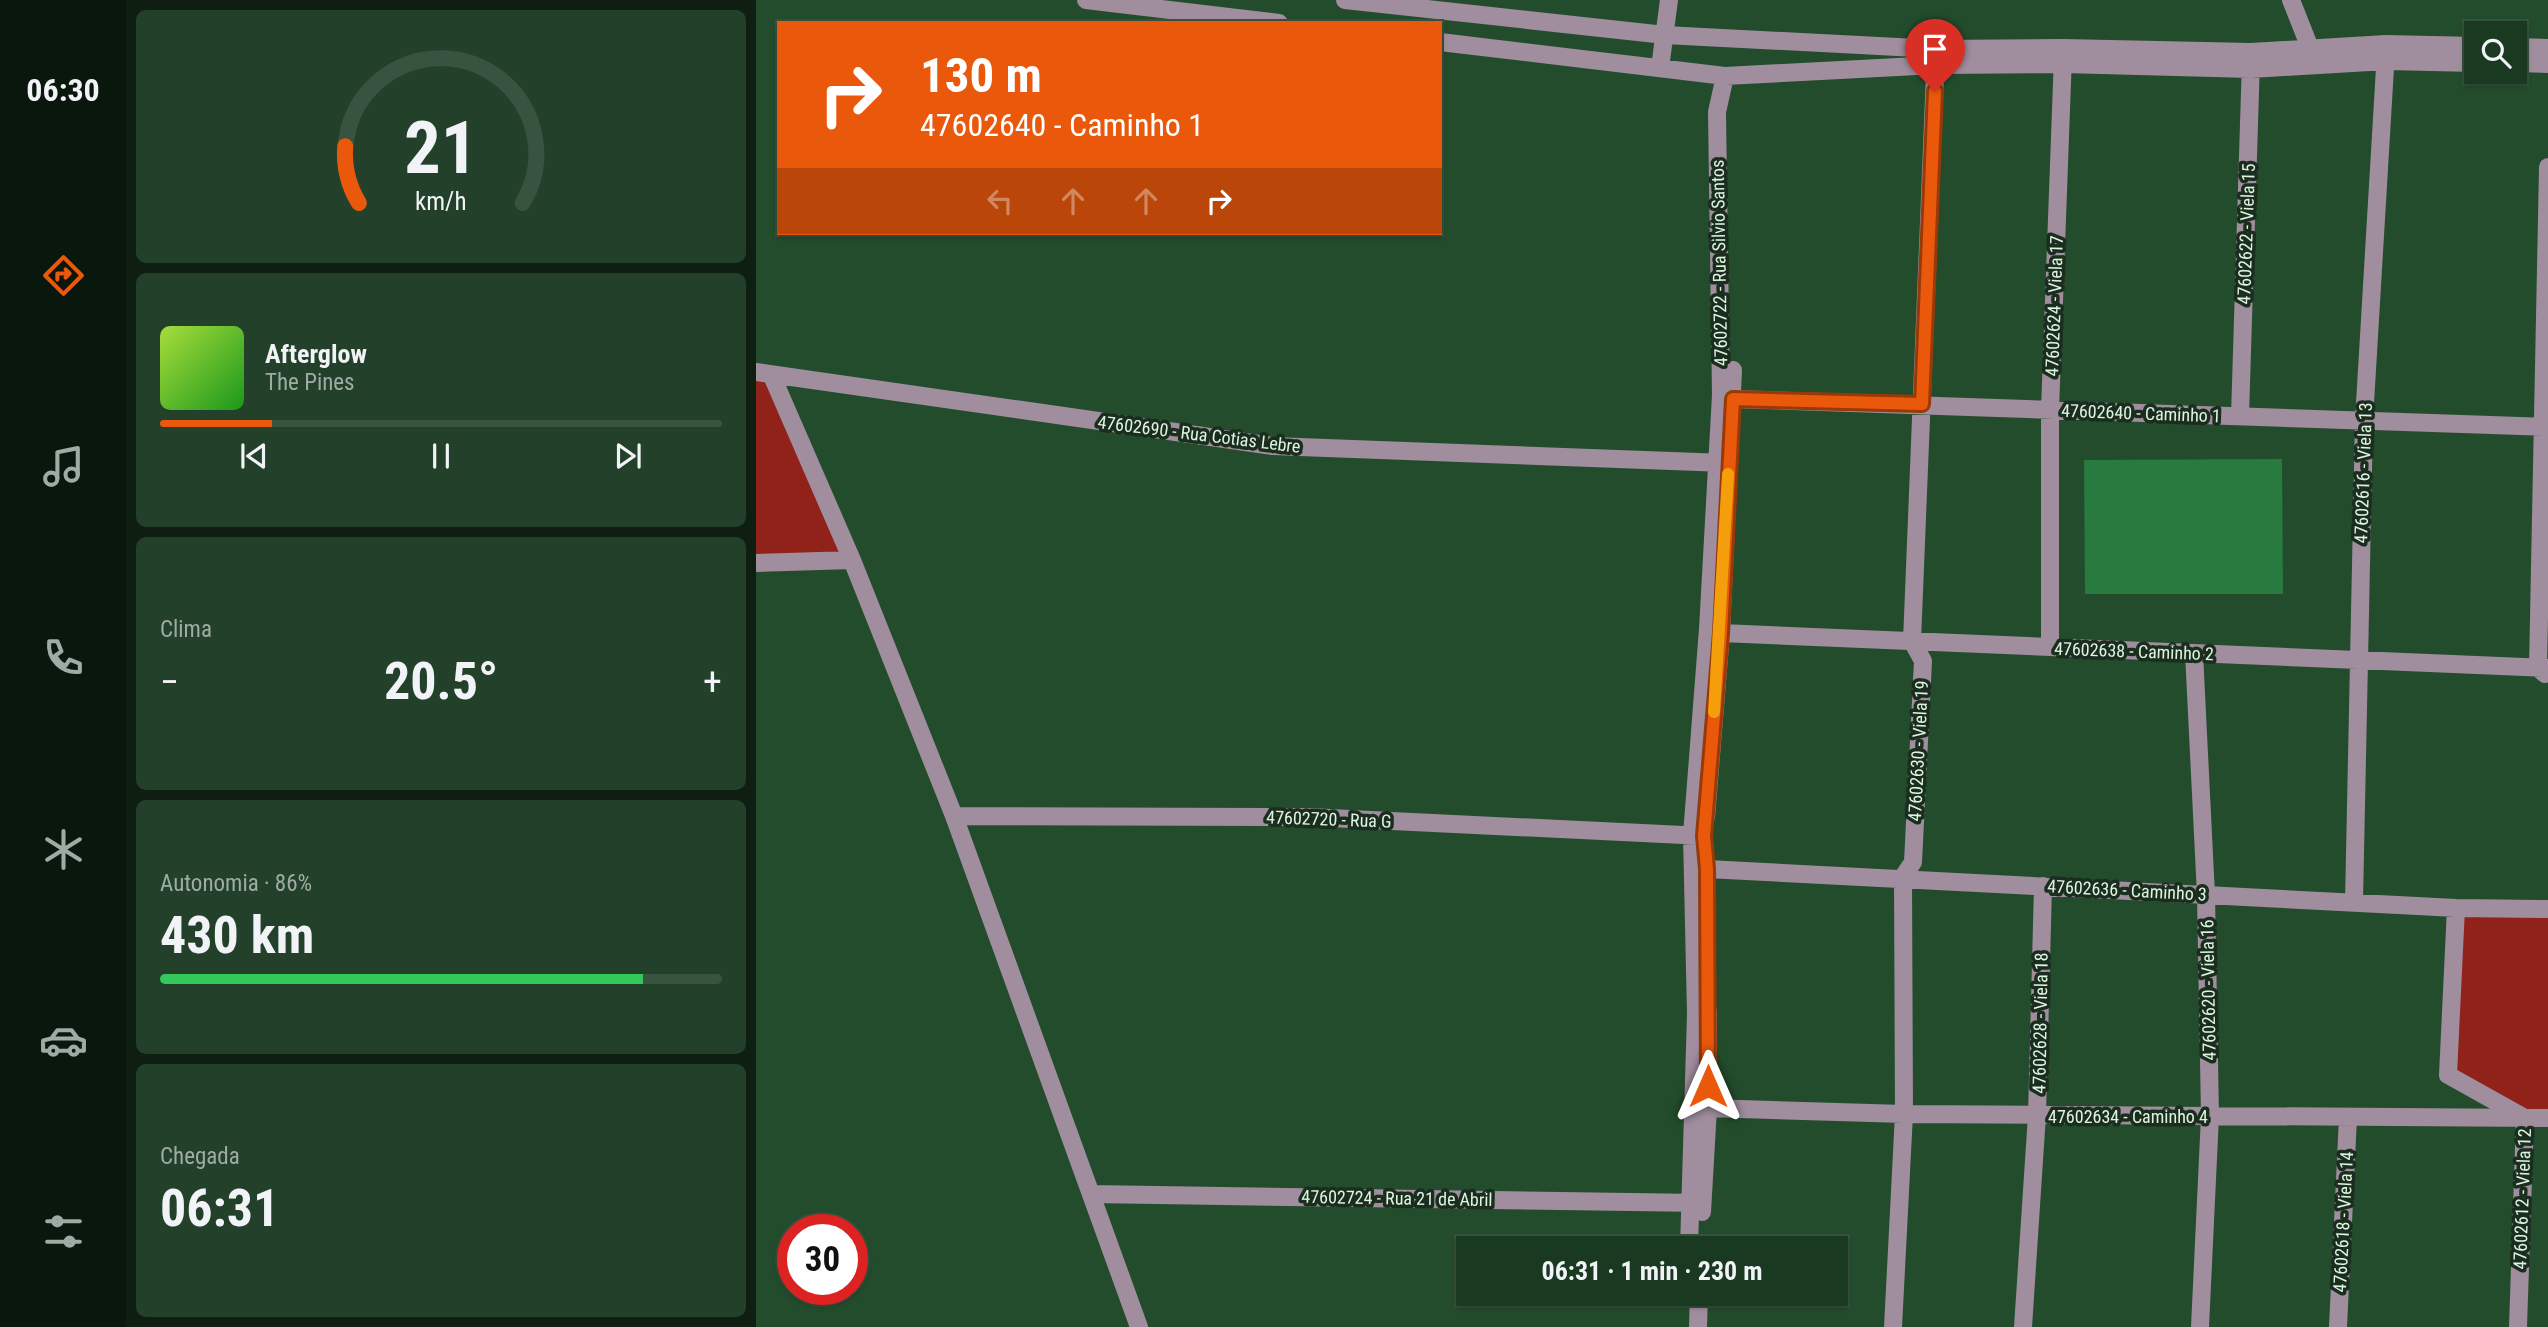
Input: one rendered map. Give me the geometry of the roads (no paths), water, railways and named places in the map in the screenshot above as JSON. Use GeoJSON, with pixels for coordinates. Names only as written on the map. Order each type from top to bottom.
{"type":"FeatureCollection","features":[{"type":"Feature","properties":{"kind":"street"},"geometry":{"type":"LineString","coordinates":[[1086,0],[1262,21]]}},
{"type":"Feature","properties":{"kind":"street"},"geometry":{"type":"LineString","coordinates":[[1345,0],[1665,36],[1936,57]]}},
{"type":"Feature","properties":{"kind":"street"},"geometry":{"type":"LineString","coordinates":[[1660,68],[1669,0]]}},
{"type":"Feature","properties":{"kind":"street"},"geometry":{"type":"LineString","coordinates":[[2291,0],[2310,48]]}},
{"type":"Feature","properties":{"kind":"street"},"geometry":{"type":"LineString","coordinates":[[1442,42],[1725,76],[1936,57],[2063,56],[2251,60],[2464,47]]}},
{"type":"Feature","properties":{"kind":"street"},"geometry":{"type":"LineString","coordinates":[[2527,47],[2548,48]]}},
{"type":"Feature","properties":{"kind":"street"},"geometry":{"type":"LineString","coordinates":[[2251,60],[2310,48],[2386,52],[2464,62]]}},
{"type":"Feature","properties":{"kind":"street","name":"47602616 - Viela 13"},"geometry":{"type":"LineString","coordinates":[[2354,902],[2364,420],[2386,52]]}},
{"type":"Feature","properties":{"kind":"street","name":"47602624 - Viela 17"},"geometry":{"type":"LineString","coordinates":[[2050,647],[2050,410],[2063,56]]}},
{"type":"Feature","properties":{"kind":"street","name":"47602630 - Viela 19"},"geometry":{"type":"LineString","coordinates":[[1894,1327],[1904,1114],[1903,877],[1913,862],[1923,662],[1912,641],[1936,57]]}},
{"type":"Feature","properties":{"kind":"street","name":"47602622 - Viela 15"},"geometry":{"type":"LineString","coordinates":[[2239,416],[2251,60]]}},
{"type":"Feature","properties":{"kind":"street"},"geometry":{"type":"LineString","coordinates":[[2527,63],[2548,64]]}},
{"type":"Feature","properties":{"kind":"street"},"geometry":{"type":"LineString","coordinates":[[1699,1236],[1696,1203],[1708,1108],[1707,869],[1698,836],[1721,633],[1722,463],[1733,399],[1725,76]]}},
{"type":"Feature","properties":{"kind":"street","name":"47602722 - Rua Silvio Santos"},"geometry":{"type":"LineString","coordinates":[[1691,1236],[1696,1203],[1698,836],[1708,629],[1722,463],[1717,112],[1725,76]]}},
{"type":"Feature","properties":{"kind":"street"},"geometry":{"type":"LineString","coordinates":[[2545,671],[2548,167]]}},
{"type":"Feature","properties":{"kind":"street"},"geometry":{"type":"LineString","coordinates":[[764,374],[852,560],[954,816],[1139,1327]]}},
{"type":"Feature","properties":{"kind":"street","name":"47602690 - Rua Cotias Lebre"},"geometry":{"type":"LineString","coordinates":[[764,374],[1273,446],[1722,463]]}},
{"type":"Feature","properties":{"kind":"street","name":"47602640 - Caminho 1"},"geometry":{"type":"LineString","coordinates":[[1733,399],[2546,427]]}},
{"type":"Feature","properties":{"kind":"street"},"geometry":{"type":"LineString","coordinates":[[756,563],[852,560]]}},
{"type":"Feature","properties":{"kind":"street","name":"47602638 - Caminho 2"},"geometry":{"type":"LineString","coordinates":[[1721,633],[2357,660],[2545,671]]}},
{"type":"Feature","properties":{"kind":"street","name":"47602620 - Viela 16"},"geometry":{"type":"LineString","coordinates":[[2194,653],[2206,895],[2210,1116],[2200,1327]]}},
{"type":"Feature","properties":{"kind":"street","name":"47602720 - Rua G"},"geometry":{"type":"LineString","coordinates":[[954,816],[1309,817],[1698,836]]}},
{"type":"Feature","properties":{"kind":"street","name":"47602636 - Caminho 3"},"geometry":{"type":"LineString","coordinates":[[1707,869],[1903,877],[2456,908],[2548,909]]}},
{"type":"Feature","properties":{"kind":"street","name":"47602628 - Viela 18"},"geometry":{"type":"LineString","coordinates":[[2023,1327],[2037,1115],[2043,886]]}},
{"type":"Feature","properties":{"kind":"street","name":"47602612 - Viela 12"},"geometry":{"type":"LineString","coordinates":[[2456,908],[2448,1075],[2525,1118],[2518,1327]]}},
{"type":"Feature","properties":{"kind":"street","name":"47602634 - Caminho 4"},"geometry":{"type":"LineString","coordinates":[[1708,1108],[1904,1114],[2548,1118]]}},
{"type":"Feature","properties":{"kind":"street","name":"47602618 - Viela 14"},"geometry":{"type":"LineString","coordinates":[[2338,1327],[2348,1117]]}},
{"type":"Feature","properties":{"kind":"street","name":"47602724 - Rua 21 de Abril"},"geometry":{"type":"LineString","coordinates":[[1091,1194],[1696,1203]]}},
{"type":"Feature","properties":{"kind":"street"},"geometry":{"type":"LineString","coordinates":[[1687,1327],[1688,1306]]}},
{"type":"Feature","properties":{"kind":"street"},"geometry":{"type":"LineString","coordinates":[[1698,1327],[1699,1306]]}}]}
